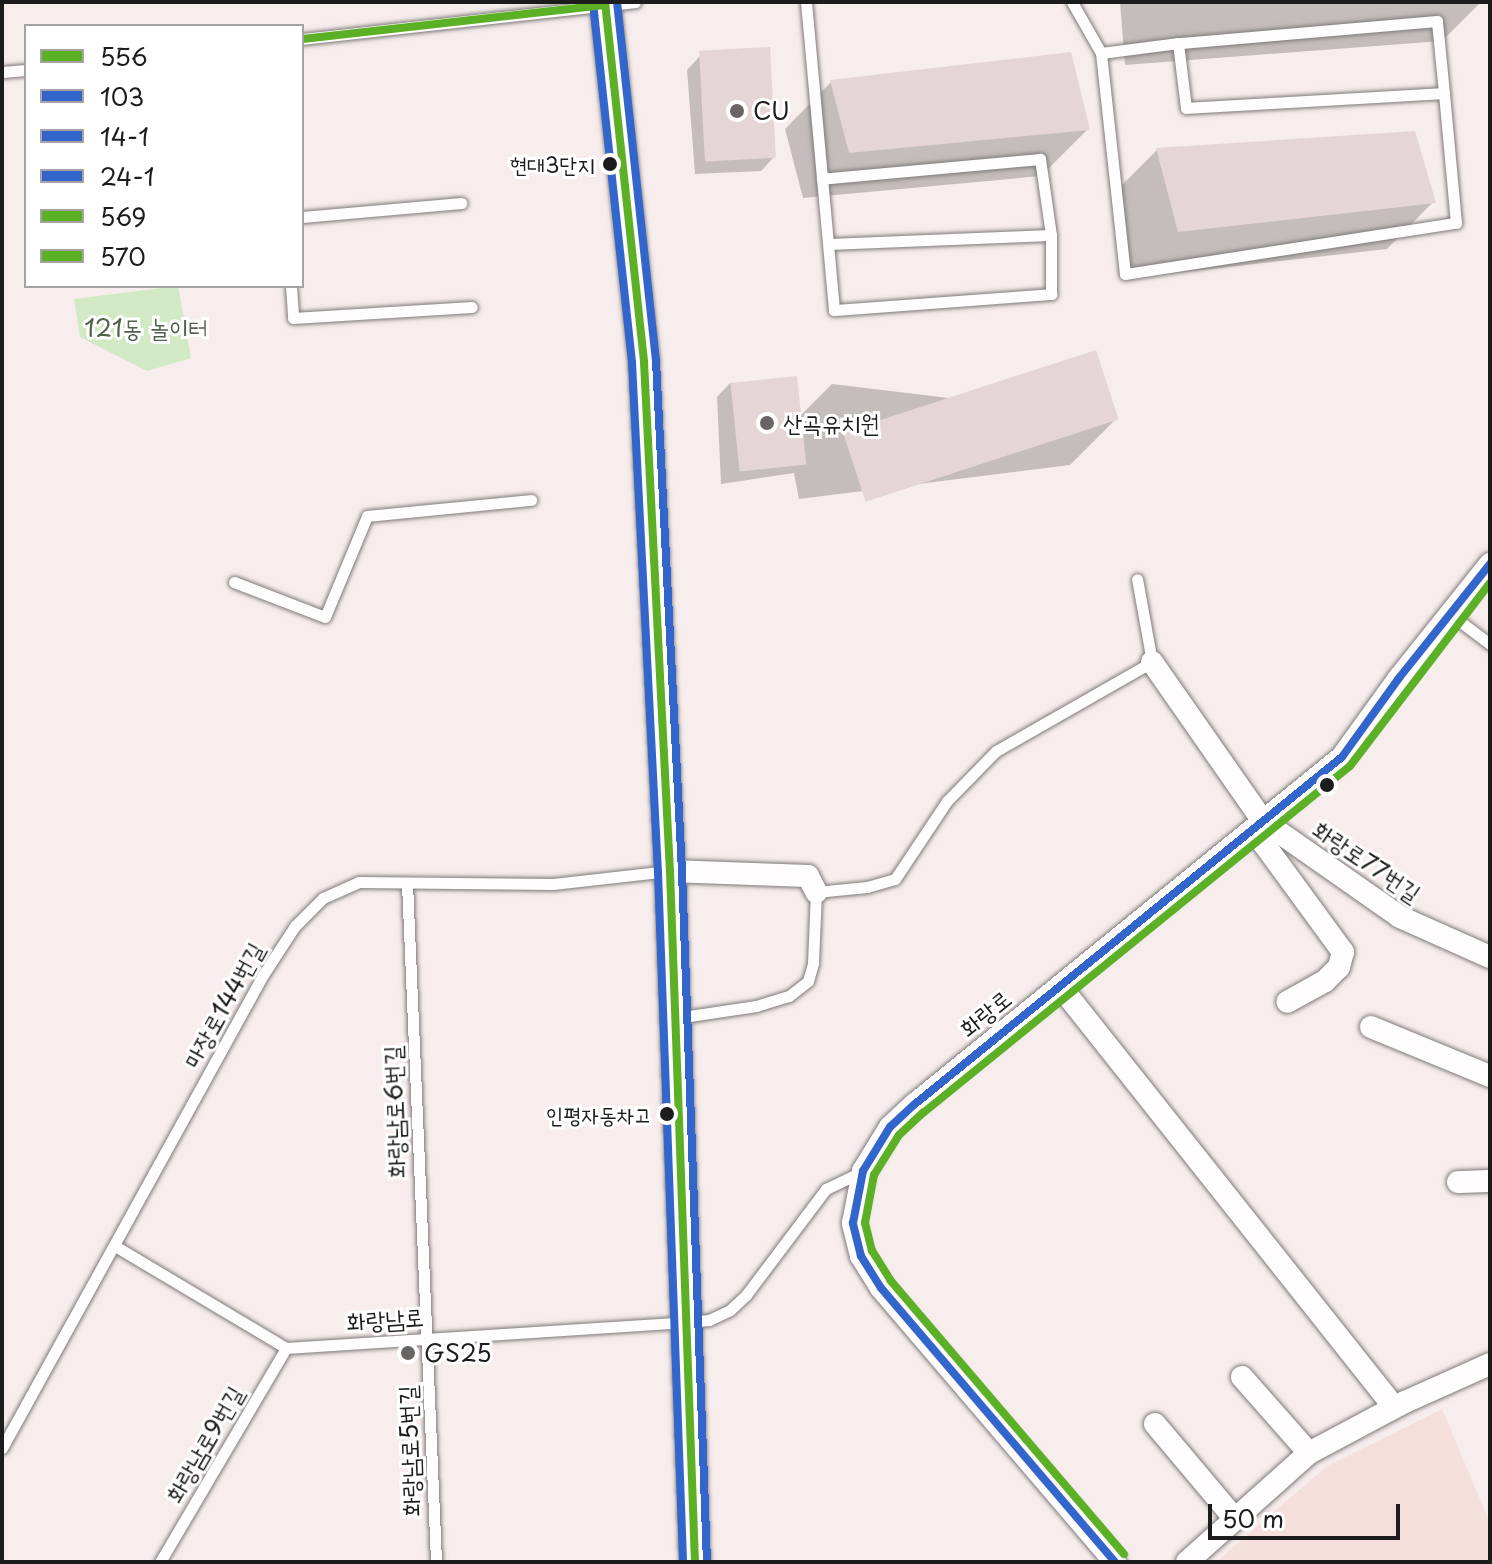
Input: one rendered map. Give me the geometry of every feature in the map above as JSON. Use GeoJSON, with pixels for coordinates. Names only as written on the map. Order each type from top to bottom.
{"type":"FeatureCollection","features":[{"type":"Feature","properties":{"kind":"main road"},"geometry":{"type":"LineString","coordinates":[[615,3],[644,362],[670,871],[695,1562]]}},
{"type":"Feature","properties":{"kind":"street","name":"화랑로"},"geometry":{"type":"LineString","coordinates":[[1115,1562],[874,1278],[861,1256],[853,1223],[863,1171],[890,1127],[915,1104],[1342,757],[1490,564]]}},
{"type":"Feature","properties":{"kind":"street"},"geometry":{"type":"LineString","coordinates":[[1152,662],[1263,821],[1264,844],[1343,952],[1339,967],[1325,981],[1287,1002]]}},
{"type":"Feature","properties":{"kind":"street","name":"화랑로77번길"},"geometry":{"type":"LineString","coordinates":[[1263,821],[1400,917],[1488,952]]}},
{"type":"Feature","properties":{"kind":"street"},"geometry":{"type":"LineString","coordinates":[[670,871],[808,876],[816,892]]}},
{"type":"Feature","properties":{"kind":"street"},"geometry":{"type":"LineString","coordinates":[[1060,986],[1394,1407]]}},
{"type":"Feature","properties":{"kind":"street"},"geometry":{"type":"LineString","coordinates":[[1371,1027],[1490,1076]]}},
{"type":"Feature","properties":{"kind":"street"},"geometry":{"type":"LineString","coordinates":[[1458,1182],[1490,1181]]}},
{"type":"Feature","properties":{"kind":"street"},"geometry":{"type":"LineString","coordinates":[[1187,1562],[1309,1453],[1394,1407],[1490,1364]]}},
{"type":"Feature","properties":{"kind":"street"},"geometry":{"type":"LineString","coordinates":[[1242,1377],[1309,1453]]}},
{"type":"Feature","properties":{"kind":"street"},"geometry":{"type":"LineString","coordinates":[[1155,1424],[1235,1519]]}},
{"type":"Feature","properties":{"kind":"lane"},"geometry":{"type":"LineString","coordinates":[[806,2],[822,179],[834,310],[1051,294],[1051,235],[1040,159],[822,179]]}},
{"type":"Feature","properties":{"kind":"lane"},"geometry":{"type":"LineString","coordinates":[[1072,2],[1101,53],[1125,274],[1456,223],[1437,21],[1178,43],[1101,53]]}},
{"type":"Feature","properties":{"kind":"lane"},"geometry":{"type":"LineString","coordinates":[[304,39],[615,3]]}},
{"type":"Feature","properties":{"kind":"lane"},"geometry":{"type":"LineString","coordinates":[[1178,43],[1186,108],[1444,93]]}},
{"type":"Feature","properties":{"kind":"lane"},"geometry":{"type":"LineString","coordinates":[[2,72],[24,70]]}},
{"type":"Feature","properties":{"kind":"lane"},"geometry":{"type":"LineString","coordinates":[[304,217],[461,203]]}},
{"type":"Feature","properties":{"kind":"lane"},"geometry":{"type":"LineString","coordinates":[[828,244],[1051,235]]}},
{"type":"Feature","properties":{"kind":"lane"},"geometry":{"type":"LineString","coordinates":[[291,288],[293,318],[472,307]]}},
{"type":"Feature","properties":{"kind":"lane"},"geometry":{"type":"LineString","coordinates":[[234,582],[325,617],[367,516],[531,500]]}},
{"type":"Feature","properties":{"kind":"lane"},"geometry":{"type":"LineString","coordinates":[[675,1018],[756,1006],[789,996],[808,981],[816,943],[816,892],[847,890],[895,879],[947,801],[996,751],[1152,662],[1137,579]]}},
{"type":"Feature","properties":{"kind":"lane"},"geometry":{"type":"LineString","coordinates":[[1450,614],[1490,644]]}},
{"type":"Feature","properties":{"kind":"lane","name":"마장로144번길"},"geometry":{"type":"LineString","coordinates":[[2,1448],[263,975],[295,926],[323,898],[359,882],[553,884],[670,871]]}},
{"type":"Feature","properties":{"kind":"lane","name":"화랑남로6번길"},"geometry":{"type":"LineString","coordinates":[[407,883],[426,1339]]}},
{"type":"Feature","properties":{"kind":"lane","name":"화랑남로"},"geometry":{"type":"LineString","coordinates":[[286,1348],[709,1320],[730,1310],[746,1295],[826,1189],[863,1171]]}},
{"type":"Feature","properties":{"kind":"lane"},"geometry":{"type":"LineString","coordinates":[[115,1246],[286,1348]]}},
{"type":"Feature","properties":{"kind":"lane","name":"화랑남로5번길"},"geometry":{"type":"LineString","coordinates":[[426,1339],[436,1562]]}},
{"type":"Feature","properties":{"kind":"lane","name":"화랑남로9번길"},"geometry":{"type":"LineString","coordinates":[[160,1562],[286,1348]]}},
{"type":"Feature","properties":{"kind":"shaded area"},"geometry":{"type":"Polygon","coordinates":[[[1442,1409],[1490,1523],[1490,1562],[1216,1562],[1327,1466],[1442,1409]]]}},
{"type":"Feature","properties":{"kind":"green space","name":"121동 놀이터"},"geometry":{"type":"Polygon","coordinates":[[[178,288],[191,358],[147,371],[80,337],[74,299],[178,288]]]}},
{"type":"Feature","properties":{"kind":"building"},"geometry":{"type":"Polygon","coordinates":[[[770,47],[776,158],[705,162],[699,51],[770,47]]]}},
{"type":"Feature","properties":{"kind":"building"},"geometry":{"type":"Polygon","coordinates":[[[1071,52],[1090,130],[849,153],[830,80],[1071,52]]]}},
{"type":"Feature","properties":{"kind":"building"},"geometry":{"type":"Polygon","coordinates":[[[1415,131],[1436,203],[1178,232],[1156,148],[1415,131]]]}},
{"type":"Feature","properties":{"kind":"building"},"geometry":{"type":"Polygon","coordinates":[[[1096,350],[1119,419],[866,502],[843,432],[1096,350]]]}},
{"type":"Feature","properties":{"kind":"building","name":"산곡유치원"},"geometry":{"type":"Polygon","coordinates":[[[797,376],[806,465],[740,472],[730,383],[797,376]]]}},
{"type":"Feature","properties":{"kind":"transit line","name":"556"},"geometry":{"type":"LineString","coordinates":[[605,2],[644,362],[670,871],[695,1562]]}},
{"type":"Feature","properties":{"kind":"transit line","name":"14-1"},"geometry":{"type":"LineString","coordinates":[[617,2],[656,361],[682,871],[707,1562]]}},
{"type":"Feature","properties":{"kind":"transit line","name":"103"},"geometry":{"type":"LineString","coordinates":[[593,3],[632,363],[658,872],[683,1562]]}},
{"type":"Feature","properties":{"kind":"transit line","name":"570"},"geometry":{"type":"LineString","coordinates":[[304,39],[605,5]]}},
{"type":"Feature","properties":{"kind":"transit line","name":"24-1"},"geometry":{"type":"LineString","coordinates":[[1115,1562],[881,1288],[861,1256],[853,1223],[863,1171],[890,1127],[915,1104],[1342,757],[1399,678],[1490,564]]}},
{"type":"Feature","properties":{"kind":"transit line","name":"569"},"geometry":{"type":"LineString","coordinates":[[1124,1554],[891,1281],[872,1251],[865,1223],[874,1175],[899,1135],[923,1113],[1350,766],[1490,583]]}},
{"type":"Feature","properties":{"kind":"place","name":"CU"},"geometry":{"type":"Point","coordinates":[737,111]}},
{"type":"Feature","properties":{"kind":"place","name":"현대3단지"},"geometry":{"type":"Point","coordinates":[610,164]}},
{"type":"Feature","properties":{"kind":"place","name":"산곡유치원"},"geometry":{"type":"Point","coordinates":[767,423]}},
{"type":"Feature","properties":{"kind":"place","name":"인평자동차고"},"geometry":{"type":"Point","coordinates":[667,1114]}},
{"type":"Feature","properties":{"kind":"place","name":"GS25"},"geometry":{"type":"Point","coordinates":[408,1353]}}]}
